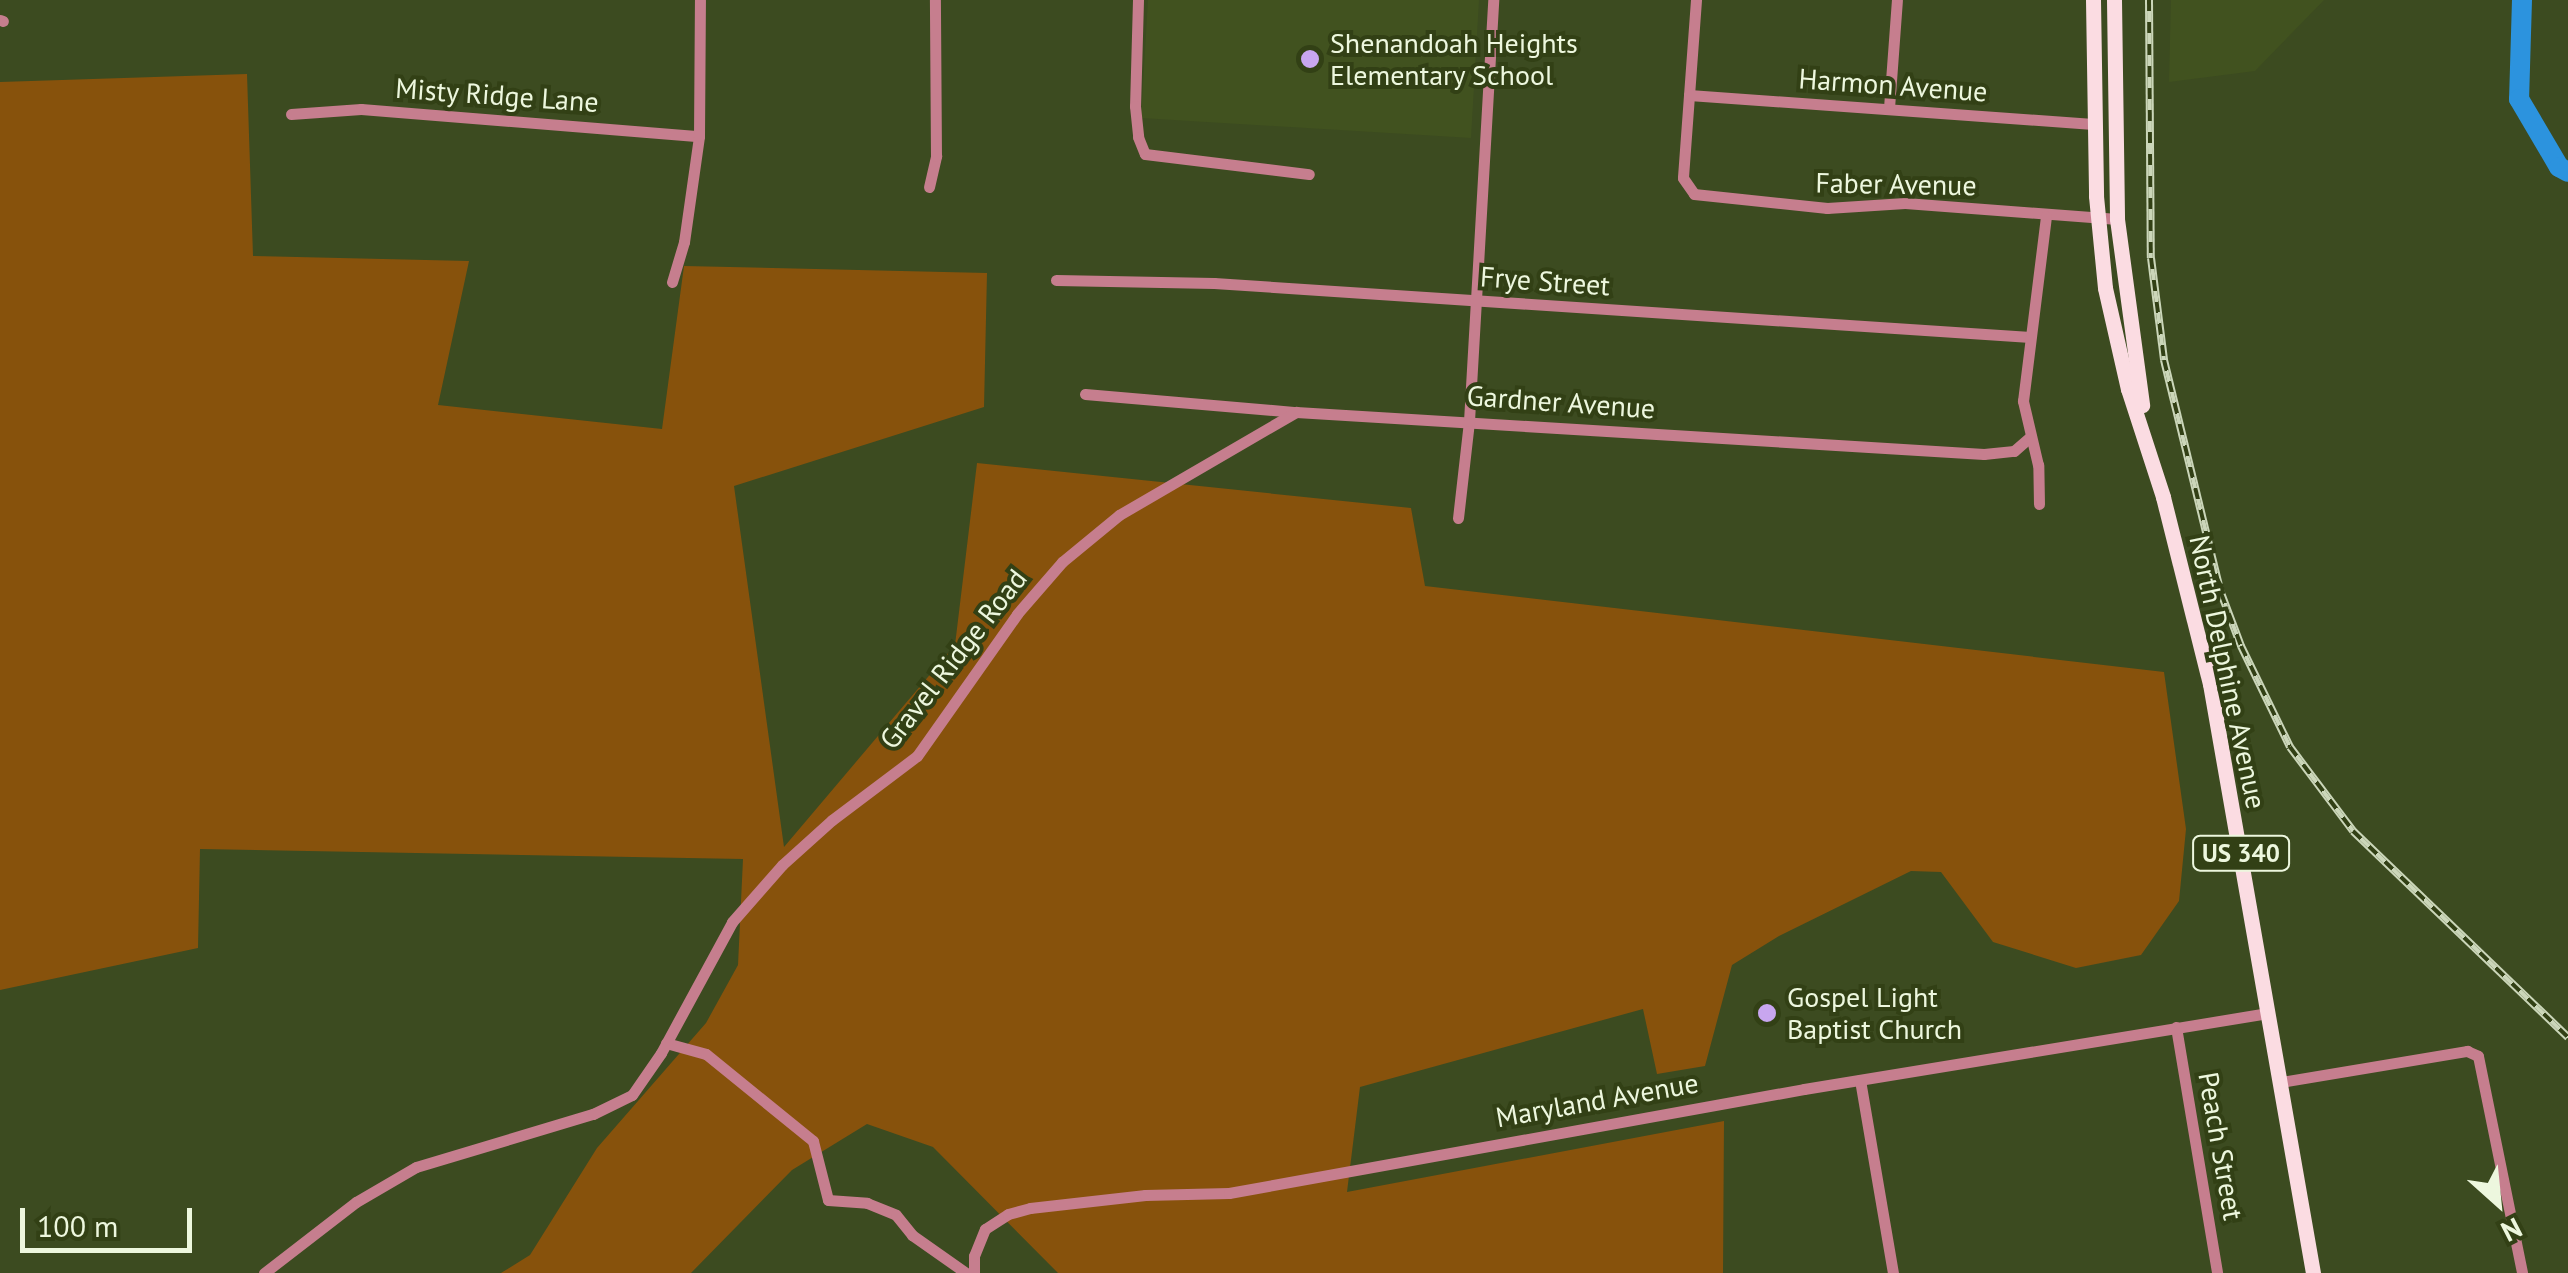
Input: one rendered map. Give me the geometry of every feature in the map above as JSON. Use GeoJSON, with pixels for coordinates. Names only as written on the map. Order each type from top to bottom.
{"type":"FeatureCollection","features":[{"type":"Feature","properties":{"kind":"main road","name":"North Delphine Avenue"},"geometry":{"type":"LineString","coordinates":[[2093,0],[2098,214],[2114,332],[2210,684],[2314,1273]]}},
{"type":"Feature","properties":{"kind":"main road","name":"North Delphine Avenue"},"geometry":{"type":"LineString","coordinates":[[2114,0],[2118,218],[2146,438]]}},
{"type":"Feature","properties":{"kind":"street"},"geometry":{"type":"LineString","coordinates":[[672,282],[684,242],[700,136],[700,0]]}},
{"type":"Feature","properties":{"kind":"street"},"geometry":{"type":"LineString","coordinates":[[929,187],[936,156],[935,0]]}},
{"type":"Feature","properties":{"kind":"street"},"geometry":{"type":"LineString","coordinates":[[1138,0],[1136,106],[1141,149],[1154,158],[1308,174]]}},
{"type":"Feature","properties":{"kind":"street"},"geometry":{"type":"LineString","coordinates":[[1458,518],[1469,421],[1493,0]]}},
{"type":"Feature","properties":{"kind":"street"},"geometry":{"type":"LineString","coordinates":[[1690,95],[1696,0]]}},
{"type":"Feature","properties":{"kind":"street"},"geometry":{"type":"LineString","coordinates":[[1889,108],[1897,0]]}},
{"type":"Feature","properties":{"kind":"street","name":"Harmon Avenue"},"geometry":{"type":"LineString","coordinates":[[1690,95],[2093,124]]}},
{"type":"Feature","properties":{"kind":"street","name":"Faber Avenue"},"geometry":{"type":"LineString","coordinates":[[1690,95],[1683,178],[1694,194],[1755,204],[1827,208],[1905,203],[2046,216],[2098,214],[2118,218]]}},
{"type":"Feature","properties":{"kind":"street","name":"Misty Ridge Lane"},"geometry":{"type":"LineString","coordinates":[[291,114],[360,110],[700,136]]}},
{"type":"Feature","properties":{"kind":"street"},"geometry":{"type":"LineString","coordinates":[[2039,504],[2038,465],[2023,401],[2046,216]]}},
{"type":"Feature","properties":{"kind":"street","name":"Frye Street"},"geometry":{"type":"LineString","coordinates":[[1056,280],[1214,283],[2030,336]]}},
{"type":"Feature","properties":{"kind":"street","name":"Gardner Avenue"},"geometry":{"type":"LineString","coordinates":[[1084,394],[1296,412],[1984,454],[2014,451],[2030,437]]}},
{"type":"Feature","properties":{"kind":"street","name":"Gravel Ridge Road"},"geometry":{"type":"LineString","coordinates":[[264,1273],[356,1202],[416,1167],[592,1114],[632,1095],[666,1043],[732,922],[782,865],[832,820],[918,756],[1045,580],[1093,535],[1168,485],[1296,412]]}},
{"type":"Feature","properties":{"kind":"street","name":"Maryland Avenue"},"geometry":{"type":"LineString","coordinates":[[974,1273],[974,1256],[984,1229],[1008,1214],[1030,1208],[1145,1194],[1229,1193],[1860,1080],[2268,1012]]}},
{"type":"Feature","properties":{"kind":"street","name":"Peach Street"},"geometry":{"type":"LineString","coordinates":[[2176,1027],[2217,1273]]}},
{"type":"Feature","properties":{"kind":"street"},"geometry":{"type":"LineString","coordinates":[[666,1043],[706,1054],[813,1141],[828,1200],[868,1204],[896,1215],[912,1235],[966,1273]]}},
{"type":"Feature","properties":{"kind":"street"},"geometry":{"type":"LineString","coordinates":[[2280,1082],[2467,1052],[2481,1062],[2522,1273]]}},
{"type":"Feature","properties":{"kind":"street"},"geometry":{"type":"LineString","coordinates":[[1860,1080],[1893,1273]]}},
{"type":"Feature","properties":{"kind":"shaded area","name":"Shenandoah Heights Elementary School"},"geometry":{"type":"Polygon","coordinates":[[[1148,0],[1479,0],[1471,138],[1141,118],[1148,0]]]}},
{"type":"Feature","properties":{"kind":"shaded area"},"geometry":{"type":"Polygon","coordinates":[[[2171,0],[2324,0],[2255,71],[2169,82],[2171,0]]]}},
{"type":"Feature","properties":{"kind":"shaded area"},"geometry":{"type":"Polygon","coordinates":[[[247,74],[253,256],[469,261],[438,405],[662,429],[684,266],[987,273],[984,407],[734,486],[784,847],[955,645],[977,463],[1411,508],[1425,586],[2164,672],[2186,829],[2179,901],[2141,955],[2076,968],[1993,942],[1941,872],[1911,871],[1779,936],[1732,965],[1705,1066],[1657,1074],[1643,1009],[1360,1087],[1347,1192],[1724,1121],[1723,1273],[1058,1273],[933,1147],[867,1124],[792,1170],[691,1273],[501,1273],[530,1255],[597,1148],[706,1023],[738,965],[743,859],[200,849],[198,948],[0,990],[0,82],[247,74]]]}},
{"type":"Feature","properties":{"kind":"waterway"},"geometry":{"type":"LineString","coordinates":[[2522,0],[2519,99],[2559,167],[2568,172]]}},
{"type":"Feature","properties":{"kind":"railway"},"geometry":{"type":"LineString","coordinates":[[2149,0],[2151,258],[2164,360],[2221,593],[2241,646],[2290,747],[2353,831],[2568,1037]]}},
{"type":"Feature","properties":{"kind":"place","name":"Shenandoah Heights Elementary School"},"geometry":{"type":"Point","coordinates":[1310,59]}},
{"type":"Feature","properties":{"kind":"place","name":"Gospel Light Baptist Church"},"geometry":{"type":"Point","coordinates":[1767,1013]}}]}
